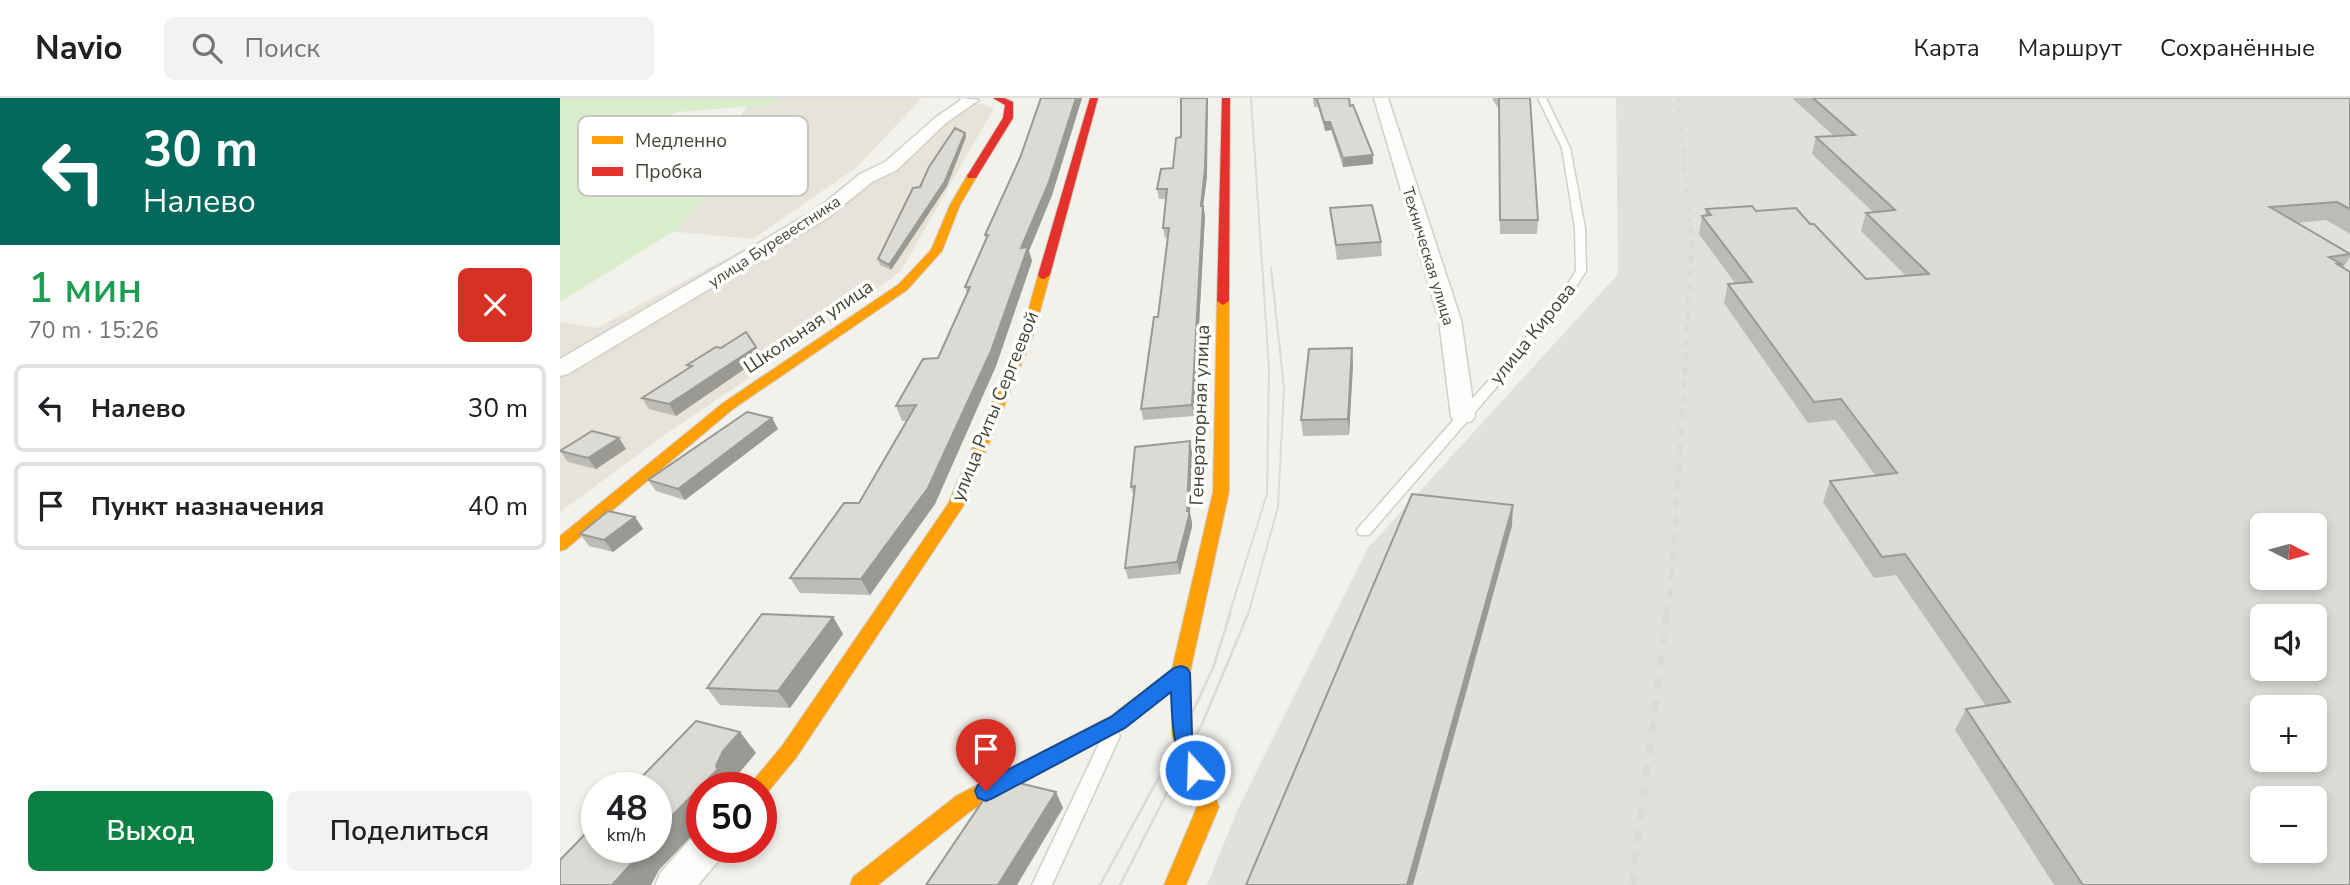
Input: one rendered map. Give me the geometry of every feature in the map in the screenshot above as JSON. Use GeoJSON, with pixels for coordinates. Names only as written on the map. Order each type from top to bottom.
{"type":"FeatureCollection","features":[{"type":"Feature","properties":{"kind":"street","name":"Школьная улица"},"geometry":{"type":"LineString","coordinates":[[560,545],[727,406],[903,287],[936,251],[955,205],[1008,118],[1010,104],[997,98]]}},
{"type":"Feature","properties":{"kind":"street","name":"улица Риты Сергеевой"},"geometry":{"type":"LineString","coordinates":[[772,772],[789,752],[956,505],[1028,333],[1094,98]]}},
{"type":"Feature","properties":{"kind":"street","name":"Генераторная улица"},"geometry":{"type":"LineString","coordinates":[[1175,885],[1208,807],[1182,735],[1181,673],[1221,492],[1226,98]]}},
{"type":"Feature","properties":{"kind":"street","name":"Техническая улица"},"geometry":{"type":"LineString","coordinates":[[1381,98],[1450,320],[1462,416]]}},
{"type":"Feature","properties":{"kind":"street","name":"улица Буревестника"},"geometry":{"type":"LineString","coordinates":[[560,369],[823,213],[866,178],[891,166],[941,120],[971,99]]}},
{"type":"Feature","properties":{"kind":"street"},"geometry":{"type":"LineString","coordinates":[[861,885],[964,803],[1118,722],[1181,673]]}},
{"type":"Feature","properties":{"kind":"street"},"geometry":{"type":"LineString","coordinates":[[674,885],[693,863]]}},
{"type":"Feature","properties":{"kind":"lane","name":"улица Кирова"},"geometry":{"type":"LineString","coordinates":[[1364,531],[1559,305],[1581,271],[1580,228],[1566,148],[1542,98]]}},
{"type":"Feature","properties":{"kind":"lane"},"geometry":{"type":"LineString","coordinates":[[1042,885],[1118,722]]}},
{"type":"Feature","properties":{"kind":"shaded area"},"geometry":{"type":"Polygon","coordinates":[[[751,98],[922,98],[857,167],[753,239],[625,227],[667,196],[808,196],[808,116],[740,116],[751,98]]]}},
{"type":"Feature","properties":{"kind":"shaded area"},"geometry":{"type":"Polygon","coordinates":[[[1616,98],[2350,98],[2350,885],[1207,885],[1238,809],[1368,548],[1618,274],[1616,98]]]}},
{"type":"Feature","properties":{"kind":"shaded area"},"geometry":{"type":"Polygon","coordinates":[[[958,104],[980,104],[994,108],[901,271],[828,325],[670,431],[560,512],[560,322],[597,328],[761,240],[887,163],[958,104]]]}},
{"type":"Feature","properties":{"kind":"green space"},"geometry":{"type":"Polygon","coordinates":[[[560,98],[777,98],[778,104],[678,112],[666,116],[578,116],[578,196],[706,196],[677,229],[560,302],[560,98]]]}},
{"type":"Feature","properties":{"kind":"building"},"geometry":{"type":"Polygon","coordinates":[[[1041,98],[1076,98],[1049,182],[1021,248],[1028,247],[991,351],[928,488],[861,579],[790,578],[844,503],[859,503],[916,405],[896,406],[923,359],[938,358],[970,287],[965,287],[1020,158],[1041,98]]]}},
{"type":"Feature","properties":{"kind":"building"},"geometry":{"type":"Polygon","coordinates":[[[1181,98],[1207,98],[1192,405],[1141,409],[1154,317],[1158,317],[1169,228],[1163,228],[1167,189],[1157,189],[1161,169],[1173,168],[1176,138],[1181,137],[1181,98]]]}},
{"type":"Feature","properties":{"kind":"building"},"geometry":{"type":"Polygon","coordinates":[[[1313,98],[1349,98],[1350,106],[1353,105],[1373,155],[1343,158],[1330,122],[1324,122],[1317,99],[1313,98]]]}},
{"type":"Feature","properties":{"kind":"building"},"geometry":{"type":"Polygon","coordinates":[[[1499,98],[1530,98],[1538,220],[1500,220],[1499,98]]]}},
{"type":"Feature","properties":{"kind":"building"},"geometry":{"type":"Polygon","coordinates":[[[1813,98],[2350,98],[2350,209],[2337,202],[2270,207],[2350,254],[2329,257],[2350,272],[2350,885],[2083,885],[1966,709],[2010,702],[1905,554],[1882,557],[1830,481],[1897,473],[1841,399],[1814,402],[1728,284],[1752,282],[1702,216],[1711,215],[1706,209],[1752,206],[1756,211],[1796,208],[1866,279],[1929,274],[1866,213],[1895,210],[1816,137],[1855,135],[1813,98]]]}},
{"type":"Feature","properties":{"kind":"building"},"geometry":{"type":"Polygon","coordinates":[[[955,128],[965,133],[945,181],[889,265],[878,259],[913,188],[920,187],[929,167],[955,128]]]}},
{"type":"Feature","properties":{"kind":"building"},"geometry":{"type":"Polygon","coordinates":[[[1372,205],[1381,242],[1336,245],[1330,208],[1372,205]]]}},
{"type":"Feature","properties":{"kind":"building"},"geometry":{"type":"Polygon","coordinates":[[[746,332],[756,347],[669,404],[642,398],[692,366],[687,365],[746,332]]]}},
{"type":"Feature","properties":{"kind":"building"},"geometry":{"type":"Polygon","coordinates":[[[1352,348],[1348,419],[1301,420],[1309,349],[1352,348]]]}},
{"type":"Feature","properties":{"kind":"building"},"geometry":{"type":"Polygon","coordinates":[[[747,412],[772,418],[678,489],[648,480],[747,412]]]}},
{"type":"Feature","properties":{"kind":"building"},"geometry":{"type":"Polygon","coordinates":[[[592,431],[619,438],[588,458],[560,451],[592,431]]]}},
{"type":"Feature","properties":{"kind":"building"},"geometry":{"type":"Polygon","coordinates":[[[1190,441],[1189,516],[1177,562],[1125,568],[1135,486],[1131,487],[1135,447],[1190,441]]]}},
{"type":"Feature","properties":{"kind":"building"},"geometry":{"type":"Polygon","coordinates":[[[1412,494],[1513,505],[1407,885],[1246,885],[1412,494]]]}},
{"type":"Feature","properties":{"kind":"building"},"geometry":{"type":"Polygon","coordinates":[[[608,511],[635,517],[604,540],[580,534],[608,511]]]}},
{"type":"Feature","properties":{"kind":"building"},"geometry":{"type":"Polygon","coordinates":[[[762,614],[833,617],[778,691],[707,688],[762,614]]]}},
{"type":"Feature","properties":{"kind":"building"},"geometry":{"type":"Polygon","coordinates":[[[696,721],[740,732],[723,751],[715,772],[686,772],[686,802],[672,816],[672,772],[647,772],[696,721]]]}},
{"type":"Feature","properties":{"kind":"building"},"geometry":{"type":"Polygon","coordinates":[[[1015,782],[1056,792],[998,885],[926,885],[984,799],[1015,782]]]}},
{"type":"Feature","properties":{"kind":"building"},"geometry":{"type":"Polygon","coordinates":[[[581,838],[581,863],[632,863],[612,885],[560,885],[560,860],[581,838]]]}},
{"type":"Feature","properties":{"kind":"tram line"},"geometry":{"type":"LineString","coordinates":[[1229,615],[1267,494],[1269,369],[1251,98]]}},
{"type":"Feature","properties":{"kind":"tram line"},"geometry":{"type":"LineString","coordinates":[[1248,615],[1278,507],[1284,388],[1271,268]]}},
{"type":"Feature","properties":{"kind":"tram line"},"geometry":{"type":"LineString","coordinates":[[1100,885],[1182,735],[1213,668],[1230,614]]}},
{"type":"Feature","properties":{"kind":"tram line"},"geometry":{"type":"LineString","coordinates":[[1120,885],[1203,722],[1248,614]]}},
{"type":"Feature","properties":{"kind":"railway"},"geometry":{"type":"LineString","coordinates":[[1678,98],[1691,233]]}},
{"type":"Feature","properties":{"kind":"railway"},"geometry":{"type":"LineString","coordinates":[[1683,402],[1691,231]]}},
{"type":"Feature","properties":{"kind":"railway"},"geometry":{"type":"LineString","coordinates":[[1667,615],[1683,400]]}},
{"type":"Feature","properties":{"kind":"railway"},"geometry":{"type":"LineString","coordinates":[[1632,885],[1667,614]]}},
{"type":"Feature","properties":{"kind":"traffic: slow"},"geometry":{"type":"LineString","coordinates":[[560,545],[728,406],[903,287],[936,251],[955,205],[972,176]]}},
{"type":"Feature","properties":{"kind":"traffic: slow"},"geometry":{"type":"LineString","coordinates":[[772,772],[789,752],[956,505],[1028,333],[1044,275]]}},
{"type":"Feature","properties":{"kind":"traffic: slow"},"geometry":{"type":"LineString","coordinates":[[1175,885],[1208,807],[1182,735],[1181,673],[1221,492],[1223,301]]}},
{"type":"Feature","properties":{"kind":"traffic: slow"},"geometry":{"type":"LineString","coordinates":[[861,885],[964,803],[1118,722],[1181,673]]}},
{"type":"Feature","properties":{"kind":"traffic: jam"},"geometry":{"type":"LineString","coordinates":[[972,176],[1008,118],[1010,104],[997,98]]}},
{"type":"Feature","properties":{"kind":"traffic: jam"},"geometry":{"type":"LineString","coordinates":[[1044,275],[1094,98]]}},
{"type":"Feature","properties":{"kind":"traffic: jam"},"geometry":{"type":"LineString","coordinates":[[1223,301],[1226,98]]}},
{"type":"Feature","properties":{"kind":"route"},"geometry":{"type":"LineString","coordinates":[[986,791],[1118,722],[1181,673],[1182,735],[1195,770]]}}]}
